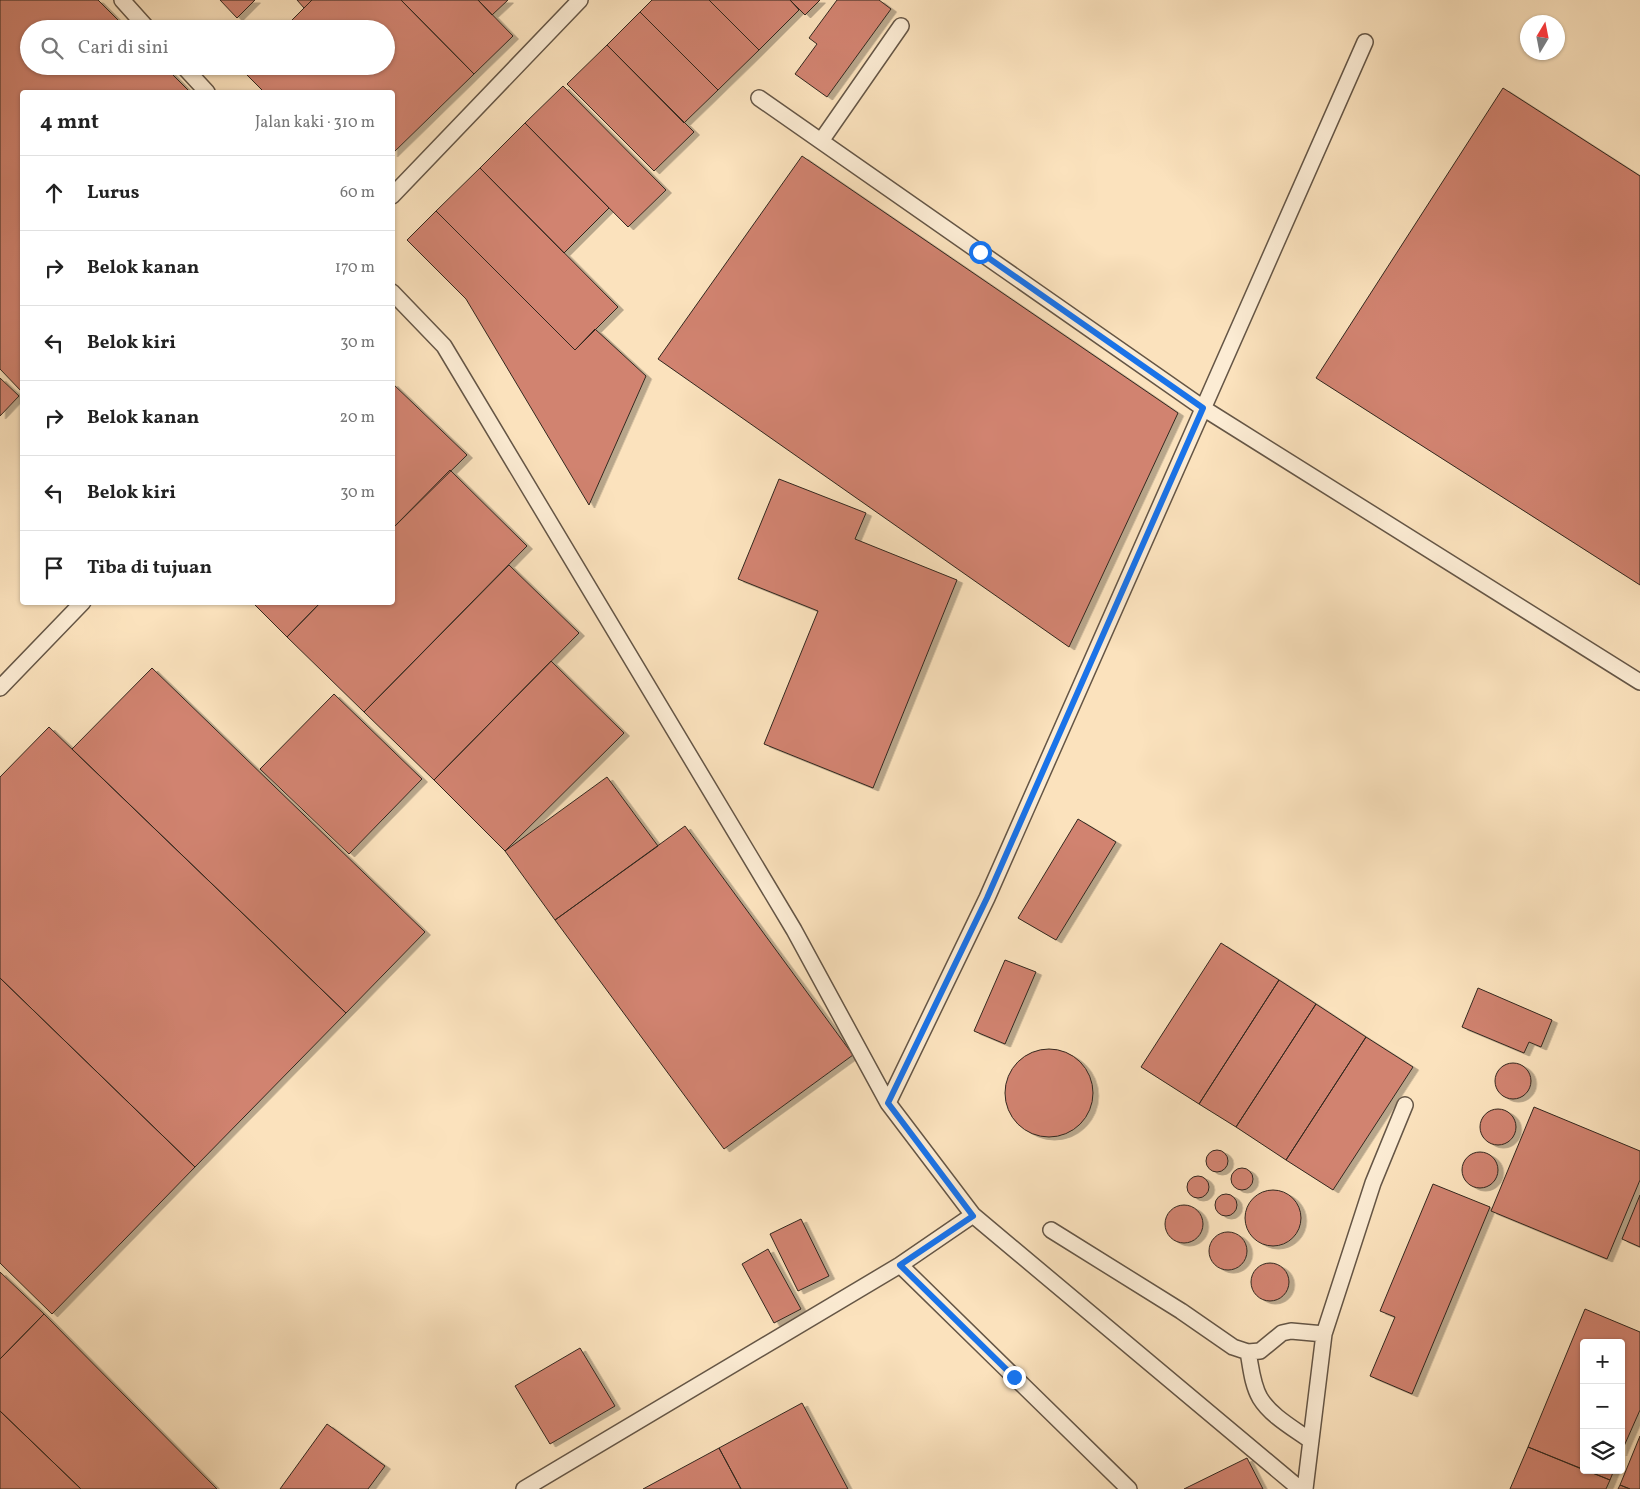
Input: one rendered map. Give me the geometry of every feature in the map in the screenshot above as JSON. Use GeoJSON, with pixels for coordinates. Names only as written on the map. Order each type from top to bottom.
{"type":"FeatureCollection","features":[{"type":"Feature","properties":{"kind":"lane"},"geometry":{"type":"LineString","coordinates":[[122,0],[140,20]]}},
{"type":"Feature","properties":{"kind":"lane"},"geometry":{"type":"LineString","coordinates":[[395,193],[580,0]]}},
{"type":"Feature","properties":{"kind":"lane"},"geometry":{"type":"LineString","coordinates":[[821,141],[901,26]]}},
{"type":"Feature","properties":{"kind":"lane"},"geometry":{"type":"LineString","coordinates":[[888,1103],[987,898],[1365,42]]}},
{"type":"Feature","properties":{"kind":"lane"},"geometry":{"type":"LineString","coordinates":[[191,75],[205,90]]}},
{"type":"Feature","properties":{"kind":"lane"},"geometry":{"type":"LineString","coordinates":[[759,98],[1203,408],[1640,682]]}},
{"type":"Feature","properties":{"kind":"lane"},"geometry":{"type":"LineString","coordinates":[[395,295],[444,346],[794,930],[888,1103],[973,1216],[1300,1489]]}},
{"type":"Feature","properties":{"kind":"lane"},"geometry":{"type":"LineString","coordinates":[[0,688],[81,605]]}},
{"type":"Feature","properties":{"kind":"lane"},"geometry":{"type":"LineString","coordinates":[[1305,1489],[1324,1334],[1373,1183],[1405,1105]]}},
{"type":"Feature","properties":{"kind":"lane"},"geometry":{"type":"LineString","coordinates":[[524,1489],[900,1265],[973,1216]]}},
{"type":"Feature","properties":{"kind":"lane"},"geometry":{"type":"LineString","coordinates":[[1051,1230],[1233,1347],[1248,1352],[1260,1351],[1282,1333],[1291,1331],[1324,1334]]}},
{"type":"Feature","properties":{"kind":"lane"},"geometry":{"type":"LineString","coordinates":[[900,1265],[1129,1489]]}},
{"type":"Feature","properties":{"kind":"lane"},"geometry":{"type":"LineString","coordinates":[[1248,1352],[1255,1385],[1260,1398],[1274,1414],[1310,1441]]}},
{"type":"Feature","properties":{"kind":"building"},"geometry":{"type":"Polygon","coordinates":[[[0,0],[98,0],[118,20],[20,20],[20,75],[173,75],[188,90],[20,90],[20,390],[0,369],[0,0]]]}},
{"type":"Feature","properties":{"kind":"building"},"geometry":{"type":"Polygon","coordinates":[[[220,0],[255,0],[237,18],[220,0]]]}},
{"type":"Feature","properties":{"kind":"building"},"geometry":{"type":"Polygon","coordinates":[[[297,0],[312,0],[304,8],[297,0]]]}},
{"type":"Feature","properties":{"kind":"building"},"geometry":{"type":"Polygon","coordinates":[[[312,0],[401,0],[474,74],[395,151],[395,90],[262,90],[247,75],[395,75],[395,20],[292,20],[312,0]]]}},
{"type":"Feature","properties":{"kind":"building"},"geometry":{"type":"Polygon","coordinates":[[[401,0],[478,0],[513,36],[474,74],[401,0]]]}},
{"type":"Feature","properties":{"kind":"building"},"geometry":{"type":"Polygon","coordinates":[[[478,0],[508,0],[492,15],[478,0]]]}},
{"type":"Feature","properties":{"kind":"building"},"geometry":{"type":"Polygon","coordinates":[[[652,0],[709,0],[759,50],[718,90],[640,12],[652,0]]]}},
{"type":"Feature","properties":{"kind":"building"},"geometry":{"type":"Polygon","coordinates":[[[709,0],[790,0],[799,10],[759,50],[709,0]]]}},
{"type":"Feature","properties":{"kind":"building"},"geometry":{"type":"Polygon","coordinates":[[[790,0],[820,0],[805,15],[790,0]]]}},
{"type":"Feature","properties":{"kind":"building"},"geometry":{"type":"Polygon","coordinates":[[[837,0],[879,0],[891,9],[827,97],[795,74],[817,44],[809,38],[837,0]]]}},
{"type":"Feature","properties":{"kind":"building"},"geometry":{"type":"Polygon","coordinates":[[[640,12],[718,90],[684,123],[607,45],[640,12]]]}},
{"type":"Feature","properties":{"kind":"building"},"geometry":{"type":"Polygon","coordinates":[[[607,45],[694,132],[654,171],[567,84],[607,45]]]}},
{"type":"Feature","properties":{"kind":"building"},"geometry":{"type":"Polygon","coordinates":[[[563,86],[666,190],[628,227],[525,123],[563,86]]]}},
{"type":"Feature","properties":{"kind":"building"},"geometry":{"type":"Polygon","coordinates":[[[1503,88],[1640,176],[1640,585],[1316,378],[1503,88]]]}},
{"type":"Feature","properties":{"kind":"building"},"geometry":{"type":"Polygon","coordinates":[[[525,123],[609,208],[564,253],[480,168],[525,123]]]}},
{"type":"Feature","properties":{"kind":"building"},"geometry":{"type":"Polygon","coordinates":[[[802,156],[1178,413],[1069,647],[658,359],[802,156]]]}},
{"type":"Feature","properties":{"kind":"building"},"geometry":{"type":"Polygon","coordinates":[[[480,168],[618,307],[575,350],[436,211],[480,168]]]}},
{"type":"Feature","properties":{"kind":"building"},"geometry":{"type":"Polygon","coordinates":[[[436,211],[575,350],[595,329],[646,376],[589,505],[466,299],[407,240],[436,211]]]}},
{"type":"Feature","properties":{"kind":"building"},"geometry":{"type":"Polygon","coordinates":[[[0,378],[19,396],[0,416],[0,378]]]}},
{"type":"Feature","properties":{"kind":"building"},"geometry":{"type":"Polygon","coordinates":[[[395,386],[467,455],[395,526],[395,386]]]}},
{"type":"Feature","properties":{"kind":"building"},"geometry":{"type":"Polygon","coordinates":[[[450,470],[527,546],[364,712],[287,637],[318,605],[395,605],[395,526],[450,470]]]}},
{"type":"Feature","properties":{"kind":"building"},"geometry":{"type":"Polygon","coordinates":[[[779,479],[866,513],[855,539],[957,580],[873,788],[764,744],[818,611],[738,579],[779,479]]]}},
{"type":"Feature","properties":{"kind":"building"},"geometry":{"type":"Polygon","coordinates":[[[509,565],[579,633],[434,780],[364,712],[509,565]]]}},
{"type":"Feature","properties":{"kind":"building"},"geometry":{"type":"Polygon","coordinates":[[[255,605],[318,605],[287,637],[255,605]]]}},
{"type":"Feature","properties":{"kind":"building"},"geometry":{"type":"Polygon","coordinates":[[[551,661],[624,733],[505,851],[434,780],[551,661]]]}},
{"type":"Feature","properties":{"kind":"building"},"geometry":{"type":"Polygon","coordinates":[[[152,668],[425,932],[346,1013],[72,749],[152,668]]]}},
{"type":"Feature","properties":{"kind":"building"},"geometry":{"type":"Polygon","coordinates":[[[334,694],[422,779],[349,854],[260,769],[334,694]]]}},
{"type":"Feature","properties":{"kind":"building"},"geometry":{"type":"Polygon","coordinates":[[[49,727],[346,1013],[195,1167],[0,978],[0,777],[49,727]]]}},
{"type":"Feature","properties":{"kind":"building"},"geometry":{"type":"Polygon","coordinates":[[[607,777],[658,846],[555,920],[505,851],[607,777]]]}},
{"type":"Feature","properties":{"kind":"building"},"geometry":{"type":"Polygon","coordinates":[[[1078,819],[1116,842],[1056,940],[1018,918],[1078,819]]]}},
{"type":"Feature","properties":{"kind":"building"},"geometry":{"type":"Polygon","coordinates":[[[685,826],[853,1055],[724,1149],[555,920],[685,826]]]}},
{"type":"Feature","properties":{"kind":"building"},"geometry":{"type":"Polygon","coordinates":[[[1221,943],[1279,980],[1199,1104],[1141,1067],[1221,943]]]}},
{"type":"Feature","properties":{"kind":"building"},"geometry":{"type":"Polygon","coordinates":[[[1005,960],[1036,972],[1005,1044],[974,1031],[1005,960]]]}},
{"type":"Feature","properties":{"kind":"building"},"geometry":{"type":"Polygon","coordinates":[[[0,978],[195,1167],[52,1314],[0,1263],[0,978]]]}},
{"type":"Feature","properties":{"kind":"building"},"geometry":{"type":"Polygon","coordinates":[[[1279,980],[1316,1004],[1236,1127],[1199,1104],[1279,980]]]}},
{"type":"Feature","properties":{"kind":"building"},"geometry":{"type":"Polygon","coordinates":[[[1478,988],[1552,1020],[1541,1047],[1529,1042],[1524,1053],[1462,1027],[1478,988]]]}},
{"type":"Feature","properties":{"kind":"building"},"geometry":{"type":"Polygon","coordinates":[[[1316,1004],[1366,1037],[1286,1160],[1236,1127],[1316,1004]]]}},
{"type":"Feature","properties":{"kind":"building"},"geometry":{"type":"Polygon","coordinates":[[[1366,1037],[1413,1067],[1333,1190],[1286,1160],[1366,1037]]]}},
{"type":"Feature","properties":{"kind":"building"},"geometry":{"type":"Polygon","coordinates":[[[1049,1049],[1066,1053],[1080,1062],[1089,1076],[1093,1093],[1089,1110],[1080,1124],[1066,1133],[1049,1137],[1032,1133],[1018,1124],[1009,1110],[1005,1093],[1009,1076],[1018,1062],[1032,1053],[1049,1049]]]}},
{"type":"Feature","properties":{"kind":"building"},"geometry":{"type":"Polygon","coordinates":[[[1513,1063],[1526,1068],[1531,1081],[1526,1094],[1513,1099],[1500,1094],[1495,1081],[1500,1068],[1513,1063]]]}},
{"type":"Feature","properties":{"kind":"building"},"geometry":{"type":"Polygon","coordinates":[[[1534,1107],[1640,1151],[1640,1180],[1607,1259],[1491,1211],[1534,1107]]]}},
{"type":"Feature","properties":{"kind":"building"},"geometry":{"type":"Polygon","coordinates":[[[1498,1109],[1511,1114],[1516,1127],[1511,1140],[1498,1145],[1485,1140],[1480,1127],[1485,1114],[1498,1109]]]}},
{"type":"Feature","properties":{"kind":"building"},"geometry":{"type":"Polygon","coordinates":[[[1217,1150],[1225,1153],[1228,1161],[1225,1169],[1217,1172],[1209,1169],[1206,1161],[1209,1153],[1217,1150]]]}},
{"type":"Feature","properties":{"kind":"building"},"geometry":{"type":"Polygon","coordinates":[[[1480,1152],[1493,1157],[1498,1170],[1493,1183],[1480,1188],[1467,1183],[1462,1170],[1467,1157],[1480,1152]]]}},
{"type":"Feature","properties":{"kind":"building"},"geometry":{"type":"Polygon","coordinates":[[[1242,1168],[1250,1171],[1253,1179],[1250,1187],[1242,1190],[1234,1187],[1231,1179],[1234,1171],[1242,1168]]]}},
{"type":"Feature","properties":{"kind":"building"},"geometry":{"type":"Polygon","coordinates":[[[1198,1176],[1206,1179],[1209,1187],[1206,1195],[1198,1198],[1190,1195],[1187,1187],[1190,1179],[1198,1176]]]}},
{"type":"Feature","properties":{"kind":"building"},"geometry":{"type":"Polygon","coordinates":[[[1433,1184],[1490,1207],[1412,1394],[1370,1376],[1395,1317],[1380,1311],[1433,1184]]]}},
{"type":"Feature","properties":{"kind":"building"},"geometry":{"type":"Polygon","coordinates":[[[1273,1190],[1284,1192],[1293,1198],[1299,1207],[1301,1218],[1299,1229],[1293,1238],[1284,1244],[1273,1246],[1262,1244],[1253,1238],[1247,1229],[1245,1218],[1247,1207],[1253,1198],[1262,1192],[1273,1190]]]}},
{"type":"Feature","properties":{"kind":"building"},"geometry":{"type":"Polygon","coordinates":[[[1226,1194],[1234,1197],[1237,1205],[1234,1213],[1226,1216],[1218,1213],[1215,1205],[1218,1197],[1226,1194]]]}},
{"type":"Feature","properties":{"kind":"building"},"geometry":{"type":"Polygon","coordinates":[[[1640,1195],[1640,1247],[1622,1239],[1640,1195]]]}},
{"type":"Feature","properties":{"kind":"building"},"geometry":{"type":"Polygon","coordinates":[[[1184,1205],[1198,1210],[1203,1224],[1198,1238],[1184,1243],[1170,1238],[1165,1224],[1170,1210],[1184,1205]]]}},
{"type":"Feature","properties":{"kind":"building"},"geometry":{"type":"Polygon","coordinates":[[[801,1219],[829,1276],[798,1291],[770,1234],[801,1219]]]}},
{"type":"Feature","properties":{"kind":"building"},"geometry":{"type":"Polygon","coordinates":[[[1228,1232],[1242,1237],[1247,1251],[1242,1265],[1228,1270],[1214,1265],[1209,1251],[1214,1237],[1228,1232]]]}},
{"type":"Feature","properties":{"kind":"building"},"geometry":{"type":"Polygon","coordinates":[[[768,1249],[801,1309],[774,1323],[742,1264],[768,1249]]]}},
{"type":"Feature","properties":{"kind":"building"},"geometry":{"type":"Polygon","coordinates":[[[1270,1263],[1284,1268],[1289,1282],[1284,1296],[1270,1301],[1256,1296],[1251,1282],[1256,1268],[1270,1263]]]}},
{"type":"Feature","properties":{"kind":"building"},"geometry":{"type":"Polygon","coordinates":[[[0,1272],[44,1314],[0,1359],[0,1272]]]}},
{"type":"Feature","properties":{"kind":"building"},"geometry":{"type":"Polygon","coordinates":[[[1585,1309],[1640,1332],[1640,1410],[1625,1444],[1625,1339],[1580,1339],[1580,1468],[1528,1447],[1585,1309]]]}},
{"type":"Feature","properties":{"kind":"building"},"geometry":{"type":"Polygon","coordinates":[[[44,1314],[217,1489],[81,1489],[0,1411],[0,1359],[44,1314]]]}},
{"type":"Feature","properties":{"kind":"building"},"geometry":{"type":"Polygon","coordinates":[[[580,1348],[615,1406],[550,1444],[515,1386],[580,1348]]]}},
{"type":"Feature","properties":{"kind":"building"},"geometry":{"type":"Polygon","coordinates":[[[802,1403],[848,1489],[741,1489],[719,1448],[802,1403]]]}},
{"type":"Feature","properties":{"kind":"building"},"geometry":{"type":"Polygon","coordinates":[[[0,1411],[81,1489],[0,1489],[0,1411]]]}},
{"type":"Feature","properties":{"kind":"building"},"geometry":{"type":"Polygon","coordinates":[[[327,1424],[385,1466],[368,1489],[280,1489],[327,1424]]]}},
{"type":"Feature","properties":{"kind":"building"},"geometry":{"type":"Polygon","coordinates":[[[1640,1436],[1640,1489],[1630,1489],[1620,1485],[1640,1436]]]}},
{"type":"Feature","properties":{"kind":"building"},"geometry":{"type":"Polygon","coordinates":[[[1528,1447],[1580,1468],[1580,1474],[1595,1474],[1610,1480],[1606,1489],[1510,1489],[1528,1447]]]}},
{"type":"Feature","properties":{"kind":"building"},"geometry":{"type":"Polygon","coordinates":[[[719,1448],[741,1489],[643,1489],[719,1448]]]}},
{"type":"Feature","properties":{"kind":"building"},"geometry":{"type":"Polygon","coordinates":[[[1247,1458],[1263,1489],[1184,1489],[1247,1458]]]}},
{"type":"Feature","properties":{"kind":"building"},"geometry":{"type":"Polygon","coordinates":[[[1595,1474],[1612,1474],[1610,1480],[1595,1474]]]}},
{"type":"Feature","properties":{"kind":"building"},"geometry":{"type":"Polygon","coordinates":[[[1620,1485],[1630,1489],[1618,1489],[1620,1485]]]}},
{"type":"Feature","properties":{"kind":"route"},"geometry":{"type":"LineString","coordinates":[[980,252],[1203,408],[987,898],[888,1103],[973,1216],[900,1265],[1014,1377]]}}]}
